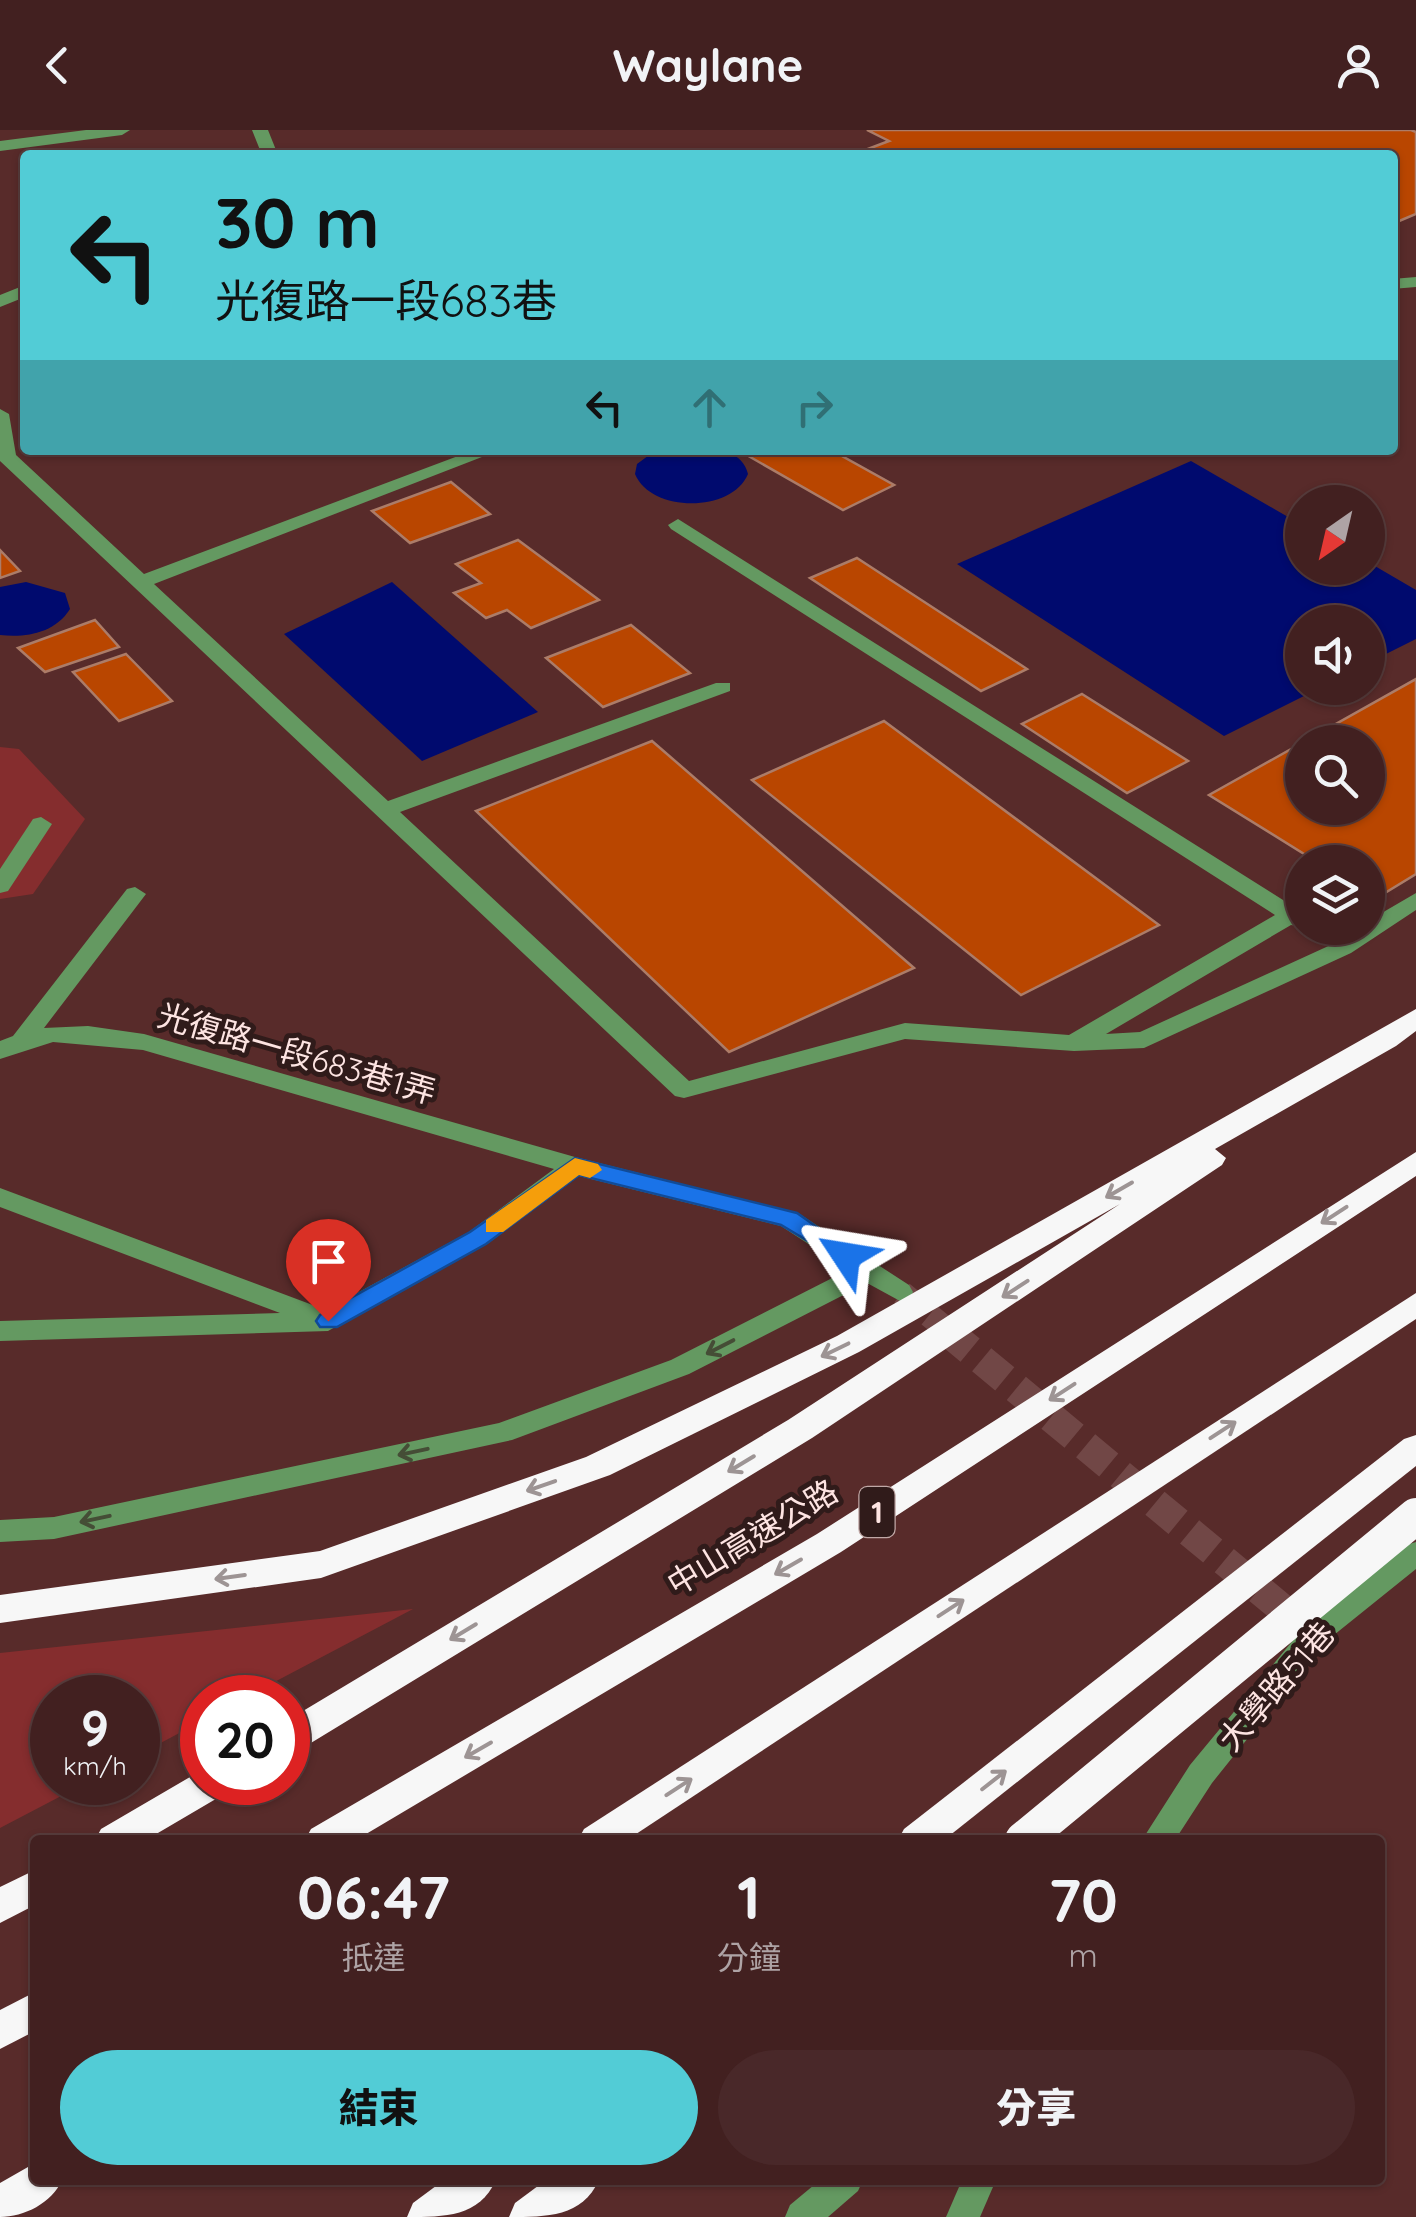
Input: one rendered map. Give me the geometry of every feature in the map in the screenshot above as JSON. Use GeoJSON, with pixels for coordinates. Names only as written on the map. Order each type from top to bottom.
{"type":"FeatureCollection","features":[{"type":"Feature","properties":{"kind":"highway"},"geometry":{"type":"LineString","coordinates":[[310,1725],[800,1429],[1100,1234],[1416,1018]]}},
{"type":"Feature","properties":{"kind":"highway"},"geometry":{"type":"LineString","coordinates":[[0,1609],[321,1564],[598,1466],[848,1344],[1386,1039]]}},
{"type":"Feature","properties":{"kind":"highway","name":"中山高速公路"},"geometry":{"type":"LineString","coordinates":[[333,1835],[829,1543],[1416,1162]]}},
{"type":"Feature","properties":{"kind":"highway"},"geometry":{"type":"LineString","coordinates":[[606,1835],[1416,1304]]}},
{"type":"Feature","properties":{"kind":"highway"},"geometry":{"type":"LineString","coordinates":[[923,1835],[1416,1448]]}},
{"type":"Feature","properties":{"kind":"highway"},"geometry":{"type":"LineString","coordinates":[[1029,1835],[1416,1516]]}},
{"type":"Feature","properties":{"kind":"highway"},"geometry":{"type":"LineString","coordinates":[[123,1835],[180,1801]]}},
{"type":"Feature","properties":{"kind":"highway"},"geometry":{"type":"LineString","coordinates":[[0,1906],[30,1889]]}},
{"type":"Feature","properties":{"kind":"highway"},"geometry":{"type":"LineString","coordinates":[[0,2031],[30,2013]]}},
{"type":"Feature","properties":{"kind":"highway"},"geometry":{"type":"LineString","coordinates":[[0,2205],[34,2185]]}},
{"type":"Feature","properties":{"kind":"highway"},"geometry":{"type":"LineString","coordinates":[[428,2217],[470,2185]]}},
{"type":"Feature","properties":{"kind":"highway"},"geometry":{"type":"LineString","coordinates":[[530,2217],[572,2185]]}},
{"type":"Feature","properties":{"kind":"street"},"geometry":{"type":"LineString","coordinates":[[0,143],[110,130]]}},
{"type":"Feature","properties":{"kind":"street"},"geometry":{"type":"LineString","coordinates":[[0,143],[122,130]]}},
{"type":"Feature","properties":{"kind":"street"},"geometry":{"type":"LineString","coordinates":[[0,414],[7,458],[684,1090],[905,1031],[1074,1043],[1144,1040],[1343,948],[1416,900]]}},
{"type":"Feature","properties":{"kind":"street"},"geometry":{"type":"LineString","coordinates":[[140,582],[478,455]]}},
{"type":"Feature","properties":{"kind":"street"},"geometry":{"type":"LineString","coordinates":[[678,525],[1285,910]]}},
{"type":"Feature","properties":{"kind":"street"},"geometry":{"type":"LineString","coordinates":[[385,810],[724,687]]}},
{"type":"Feature","properties":{"kind":"street"},"geometry":{"type":"LineString","coordinates":[[0,886],[41,824]]}},
{"type":"Feature","properties":{"kind":"street"},"geometry":{"type":"LineString","coordinates":[[26,1036],[134,894]]}},
{"type":"Feature","properties":{"kind":"street"},"geometry":{"type":"LineString","coordinates":[[1074,1043],[1285,930]]}},
{"type":"Feature","properties":{"kind":"street"},"geometry":{"type":"LineString","coordinates":[[1338,945],[1343,948]]}},
{"type":"Feature","properties":{"kind":"street","name":"光復路一段683巷1弄"},"geometry":{"type":"LineString","coordinates":[[0,1051],[26,1036],[75,1031],[144,1042],[575,1166],[789,1219],[900,1292]]}},
{"type":"Feature","properties":{"kind":"street"},"geometry":{"type":"LineString","coordinates":[[0,1331],[328,1321],[478,1238],[575,1166]]}},
{"type":"Feature","properties":{"kind":"street"},"geometry":{"type":"LineString","coordinates":[[0,1197],[328,1321]]}},
{"type":"Feature","properties":{"kind":"street"},"geometry":{"type":"LineString","coordinates":[[0,1531],[54,1528],[502,1433],[680,1367],[869,1271]]}},
{"type":"Feature","properties":{"kind":"street","name":"大學路51巷"},"geometry":{"type":"LineString","coordinates":[[1161,1835],[1200,1774],[1314,1635],[1416,1553]]}},
{"type":"Feature","properties":{"kind":"street"},"geometry":{"type":"LineString","coordinates":[[802,2217],[840,2185]]}},
{"type":"Feature","properties":{"kind":"street"},"geometry":{"type":"LineString","coordinates":[[963,2217],[977,2185]]}},
{"type":"Feature","properties":{"kind":"shaded area"},"geometry":{"type":"Polygon","coordinates":[[[649,455],[734,455],[748,474],[726,496],[692,503],[657,496],[644,487],[635,474],[637,464],[649,455]]]}},
{"type":"Feature","properties":{"kind":"shaded area"},"geometry":{"type":"Polygon","coordinates":[[[1191,461],[1285,515],[1285,585],[1385,585],[1385,572],[1416,590],[1416,639],[1385,654],[1385,605],[1285,605],[1286,705],[1224,736],[957,564],[1191,461]]]}},
{"type":"Feature","properties":{"kind":"shaded area"},"geometry":{"type":"Polygon","coordinates":[[[26,582],[65,593],[70,609],[48,629],[20,636],[0,635],[0,587],[26,582]]]}},
{"type":"Feature","properties":{"kind":"shaded area"},"geometry":{"type":"Polygon","coordinates":[[[392,582],[538,712],[422,761],[284,634],[392,582]]]}},
{"type":"Feature","properties":{"kind":"shaded area"},"geometry":{"type":"Polygon","coordinates":[[[0,747],[19,749],[85,819],[33,894],[0,899],[0,747]]]}},
{"type":"Feature","properties":{"kind":"shaded area"},"geometry":{"type":"Polygon","coordinates":[[[413,1609],[288,1675],[180,1675],[180,1733],[160,1743],[160,1675],[30,1675],[30,1805],[44,1805],[0,1828],[0,1653],[413,1609]]]}},
{"type":"Feature","properties":{"kind":"building"},"geometry":{"type":"Polygon","coordinates":[[[867,130],[1411,130],[1416,132],[1416,214],[1398,222],[1398,150],[865,150],[889,141],[867,130]]]}},
{"type":"Feature","properties":{"kind":"building"},"geometry":{"type":"Polygon","coordinates":[[[747,455],[840,455],[894,485],[843,510],[747,455]]]}},
{"type":"Feature","properties":{"kind":"building"},"geometry":{"type":"Polygon","coordinates":[[[451,482],[490,514],[410,543],[372,511],[451,482]]]}},
{"type":"Feature","properties":{"kind":"building"},"geometry":{"type":"Polygon","coordinates":[[[518,540],[599,600],[531,628],[507,610],[486,618],[454,593],[481,583],[456,564],[518,540]]]}},
{"type":"Feature","properties":{"kind":"building"},"geometry":{"type":"Polygon","coordinates":[[[0,550],[20,571],[0,578],[0,550]]]}},
{"type":"Feature","properties":{"kind":"building"},"geometry":{"type":"Polygon","coordinates":[[[857,558],[1027,669],[981,691],[810,578],[857,558]]]}},
{"type":"Feature","properties":{"kind":"building"},"geometry":{"type":"Polygon","coordinates":[[[95,620],[119,647],[45,672],[18,648],[95,620]]]}},
{"type":"Feature","properties":{"kind":"building"},"geometry":{"type":"Polygon","coordinates":[[[631,625],[690,673],[603,707],[546,658],[631,625]]]}},
{"type":"Feature","properties":{"kind":"building"},"geometry":{"type":"Polygon","coordinates":[[[126,654],[172,701],[119,721],[73,672],[126,654]]]}},
{"type":"Feature","properties":{"kind":"building"},"geometry":{"type":"Polygon","coordinates":[[[1416,679],[1416,874],[1385,893],[1385,845],[1290,845],[1209,795],[1285,753],[1285,825],[1385,825],[1385,725],[1334,725],[1370,705],[1385,705],[1385,696],[1416,679]]]}},
{"type":"Feature","properties":{"kind":"building"},"geometry":{"type":"Polygon","coordinates":[[[1082,694],[1188,761],[1127,793],[1022,724],[1082,694]]]}},
{"type":"Feature","properties":{"kind":"building"},"geometry":{"type":"Polygon","coordinates":[[[884,721],[1159,925],[1021,995],[752,780],[884,721]]]}},
{"type":"Feature","properties":{"kind":"building"},"geometry":{"type":"Polygon","coordinates":[[[652,741],[914,968],[729,1052],[476,811],[652,741]]]}},
{"type":"Feature","properties":{"kind":"tunnel"},"geometry":{"type":"LineString","coordinates":[[902,1293],[951,1333]]}},
{"type":"Feature","properties":{"kind":"tunnel"},"geometry":{"type":"LineString","coordinates":[[947,1331],[1302,1625]]}},
{"type":"Feature","properties":{"kind":"slow traffic"},"geometry":{"type":"LineString","coordinates":[[495,1226],[575,1166],[590,1170]]}},
{"type":"Feature","properties":{"kind":"route"},"geometry":{"type":"LineString","coordinates":[[328,1321],[478,1238],[575,1166],[789,1219],[846,1256]]}}]}
